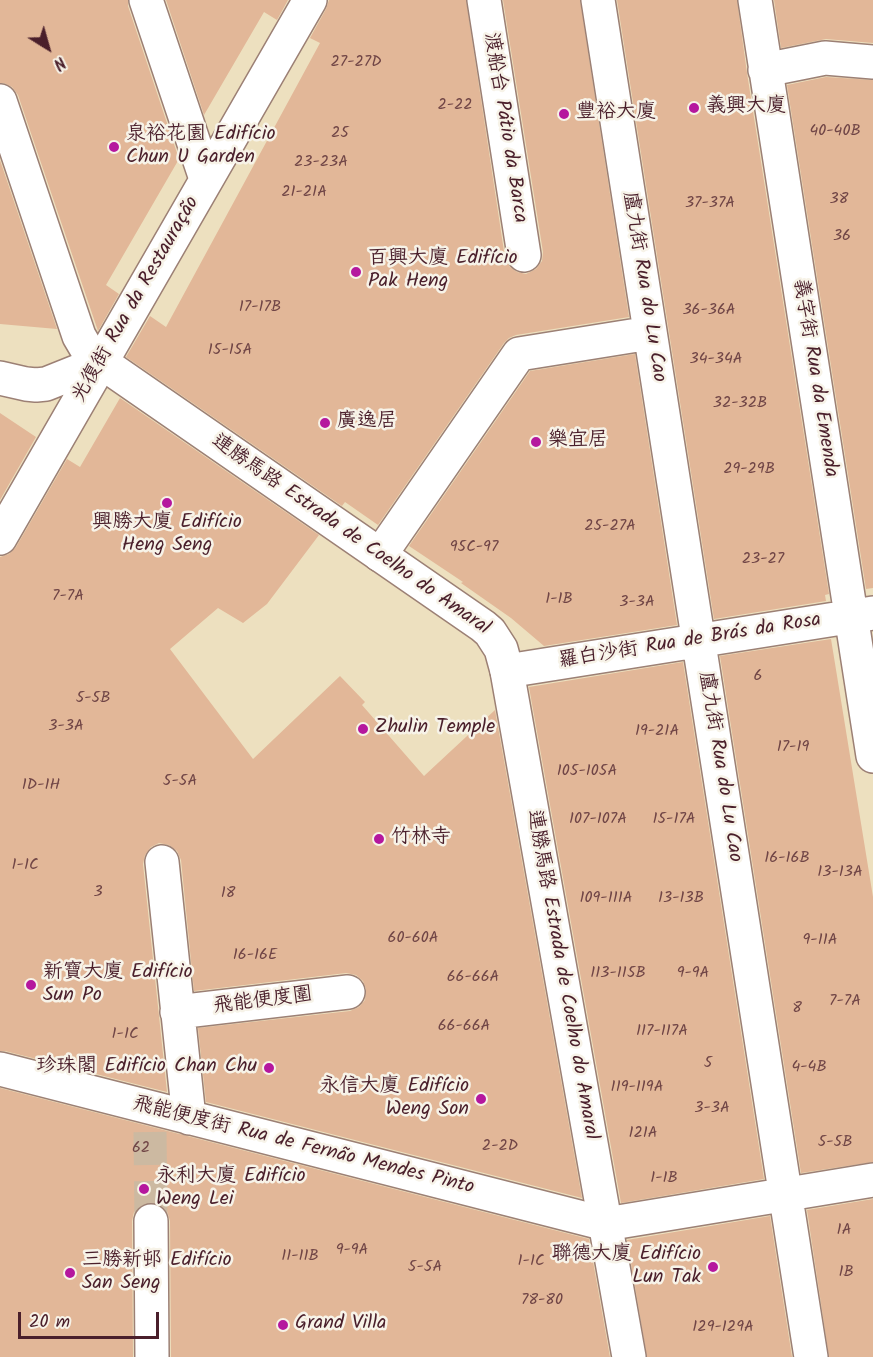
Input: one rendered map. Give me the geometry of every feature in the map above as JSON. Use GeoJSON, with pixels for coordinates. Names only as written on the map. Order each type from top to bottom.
{"type":"FeatureCollection","features":[{"type":"Feature","properties":{"kind":"street"},"geometry":{"type":"LineString","coordinates":[[146,0],[206,179]]}},
{"type":"Feature","properties":{"kind":"street","name":"光復街 Rua da Restauração"},"geometry":{"type":"LineString","coordinates":[[0,538],[310,0]]}},
{"type":"Feature","properties":{"kind":"street","name":"渡船台 Pátio da Barca"},"geometry":{"type":"LineString","coordinates":[[484,0],[524,255]]}},
{"type":"Feature","properties":{"kind":"street","name":"盧九街 Rua do Lu Cao"},"geometry":{"type":"LineString","coordinates":[[598,0],[811,1357]]}},
{"type":"Feature","properties":{"kind":"street","name":"義字街 Rua da Emenda"},"geometry":{"type":"LineString","coordinates":[[755,0],[765,70],[862,615],[873,756]]}},
{"type":"Feature","properties":{"kind":"street"},"geometry":{"type":"LineString","coordinates":[[765,70],[825,58],[873,62]]}},
{"type":"Feature","properties":{"kind":"street","name":"連勝馬路 Estrada de Coelho do Amaral"},"geometry":{"type":"LineString","coordinates":[[0,101],[79,336],[89,353],[490,632],[501,649],[507,671],[629,1357]]}},
{"type":"Feature","properties":{"kind":"street"},"geometry":{"type":"LineString","coordinates":[[380,555],[519,354],[650,333]]}},
{"type":"Feature","properties":{"kind":"street"},"geometry":{"type":"LineString","coordinates":[[13,381],[46,384],[101,362]]}},
{"type":"Feature","properties":{"kind":"street"},"geometry":{"type":"LineString","coordinates":[[13,381],[44,393],[57,407],[65,424]]}},
{"type":"Feature","properties":{"kind":"street","name":"羅白沙街 Rua de Brás da Rosa"},"geometry":{"type":"LineString","coordinates":[[507,671],[862,615]]}},
{"type":"Feature","properties":{"kind":"street"},"geometry":{"type":"LineString","coordinates":[[162,862],[189,1118]]}},
{"type":"Feature","properties":{"kind":"street","name":"飛能便度圍"},"geometry":{"type":"LineString","coordinates":[[177,1012],[348,992]]}},
{"type":"Feature","properties":{"kind":"street","name":"飛能便度街 Rua de Fernão Mendes Pinto"},"geometry":{"type":"LineString","coordinates":[[0,1069],[149,1120],[189,1118],[606,1224]]}},
{"type":"Feature","properties":{"kind":"street"},"geometry":{"type":"LineString","coordinates":[[606,1224],[873,1180]]}},
{"type":"Feature","properties":{"kind":"street"},"geometry":{"type":"LineString","coordinates":[[151,1221],[152,1355]]}},
{"type":"Feature","properties":{"kind":"building","name":"泉裕花園 Edifício Chun U Garden"},"geometry":{"type":"Polygon","coordinates":[[[0,0],[128,0],[128,6],[179,159],[106,285],[119,294],[98,331],[18,95],[12,87],[0,83],[0,0]]]}},
{"type":"Feature","properties":{"kind":"building"},"geometry":{"type":"Polygon","coordinates":[[[166,0],[288,0],[277,20],[264,12],[204,115],[166,0]]]}},
{"type":"Feature","properties":{"kind":"building"},"geometry":{"type":"Polygon","coordinates":[[[329,0],[466,0],[505,258],[510,267],[526,274],[536,269],[542,261],[543,252],[503,0],[580,0],[629,317],[509,338],[378,525],[345,502],[342,506],[126,357],[150,316],[166,327],[320,43],[310,38],[329,0]]]}},
{"type":"Feature","properties":{"kind":"building"},"geometry":{"type":"Polygon","coordinates":[[[617,0],[737,0],[829,594],[825,595],[826,601],[714,619],[617,0]]]}},
{"type":"Feature","properties":{"kind":"building"},"geometry":{"type":"Polygon","coordinates":[[[774,0],[873,0],[873,43],[826,39],[781,48],[774,0]]]}},
{"type":"Feature","properties":{"kind":"building"},"geometry":{"type":"Polygon","coordinates":[[[826,77],[873,80],[873,588],[866,589],[787,85],[826,77]]]}},
{"type":"Feature","properties":{"kind":"building"},"geometry":{"type":"Polygon","coordinates":[[[0,160],[57,329],[0,324],[0,160]]]}},
{"type":"Feature","properties":{"kind":"building"},"geometry":{"type":"Polygon","coordinates":[[[635,354],[677,625],[544,646],[511,618],[461,583],[463,582],[409,546],[530,371],[635,354]]]}},
{"type":"Feature","properties":{"kind":"building"},"geometry":{"type":"Polygon","coordinates":[[[120,398],[319,535],[267,604],[243,623],[218,608],[170,649],[253,759],[340,676],[365,702],[362,705],[424,776],[495,710],[582,1198],[206,1102],[198,1028],[350,1011],[359,1007],[365,1000],[366,989],[363,981],[356,975],[346,973],[194,991],[181,860],[177,851],[169,845],[159,843],[151,847],[145,855],[143,864],[167,1092],[0,1051],[0,557],[9,554],[16,547],[67,459],[80,467],[120,398]]]}},
{"type":"Feature","properties":{"kind":"building"},"geometry":{"type":"Polygon","coordinates":[[[0,413],[36,437],[0,500],[0,413]]]}},
{"type":"Feature","properties":{"kind":"building"},"geometry":{"type":"Polygon","coordinates":[[[831,639],[873,897],[873,1162],[801,1173],[720,656],[831,639]]]}},
{"type":"Feature","properties":{"kind":"building"},"geometry":{"type":"Polygon","coordinates":[[[683,662],[764,1179],[621,1203],[529,687],[683,662]]]}},
{"type":"Feature","properties":{"kind":"building"},"geometry":{"type":"Polygon","coordinates":[[[0,1088],[589,1239],[610,1357],[171,1357],[170,1221],[167,1211],[160,1204],[151,1202],[141,1205],[134,1212],[132,1221],[133,1357],[0,1357],[0,1088]]]}},
{"type":"Feature","properties":{"kind":"building"},"geometry":{"type":"Polygon","coordinates":[[[873,1199],[873,1357],[829,1357],[807,1210],[873,1199]]]}},
{"type":"Feature","properties":{"kind":"building"},"geometry":{"type":"Polygon","coordinates":[[[770,1216],[792,1357],[647,1357],[627,1240],[770,1216]]]}},
{"type":"Feature","properties":{"kind":"tunnel"},"geometry":{"type":"LineString","coordinates":[[150,1132],[151,1221]]}},
{"type":"Feature","properties":{"kind":"place","name":"義興大廈"},"geometry":{"type":"Point","coordinates":[694,108]}},
{"type":"Feature","properties":{"kind":"place","name":"豐裕大廈"},"geometry":{"type":"Point","coordinates":[564,114]}},
{"type":"Feature","properties":{"kind":"place","name":"泉裕花園 Edifício Chun U Garden"},"geometry":{"type":"Point","coordinates":[114,147]}},
{"type":"Feature","properties":{"kind":"place","name":"百興大廈 Edifício Pak Heng"},"geometry":{"type":"Point","coordinates":[356,272]}},
{"type":"Feature","properties":{"kind":"place","name":"廣逸居"},"geometry":{"type":"Point","coordinates":[325,423]}},
{"type":"Feature","properties":{"kind":"place","name":"樂宜居"},"geometry":{"type":"Point","coordinates":[536,442]}},
{"type":"Feature","properties":{"kind":"place","name":"興勝大廈 Edifício Heng Seng"},"geometry":{"type":"Point","coordinates":[167,503]}},
{"type":"Feature","properties":{"kind":"place","name":"Zhulin Temple"},"geometry":{"type":"Point","coordinates":[363,729]}},
{"type":"Feature","properties":{"kind":"place","name":"竹林寺"},"geometry":{"type":"Point","coordinates":[379,839]}},
{"type":"Feature","properties":{"kind":"place","name":"新寶大廈 Edifício Sun Po"},"geometry":{"type":"Point","coordinates":[31,985]}},
{"type":"Feature","properties":{"kind":"place","name":"珍珠閣 Edifício Chan Chu"},"geometry":{"type":"Point","coordinates":[269,1068]}},
{"type":"Feature","properties":{"kind":"place","name":"永信大廈 Edifício Weng Son"},"geometry":{"type":"Point","coordinates":[481,1099]}},
{"type":"Feature","properties":{"kind":"place","name":"永利大廈 Edifício Weng Lei"},"geometry":{"type":"Point","coordinates":[144,1189]}},
{"type":"Feature","properties":{"kind":"place","name":"聯德大廈 Edifício Lun Tak"},"geometry":{"type":"Point","coordinates":[713,1267]}},
{"type":"Feature","properties":{"kind":"place","name":"三勝新邨 Edifício San Seng"},"geometry":{"type":"Point","coordinates":[70,1273]}},
{"type":"Feature","properties":{"kind":"place","name":"Grand Villa"},"geometry":{"type":"Point","coordinates":[283,1325]}}]}
